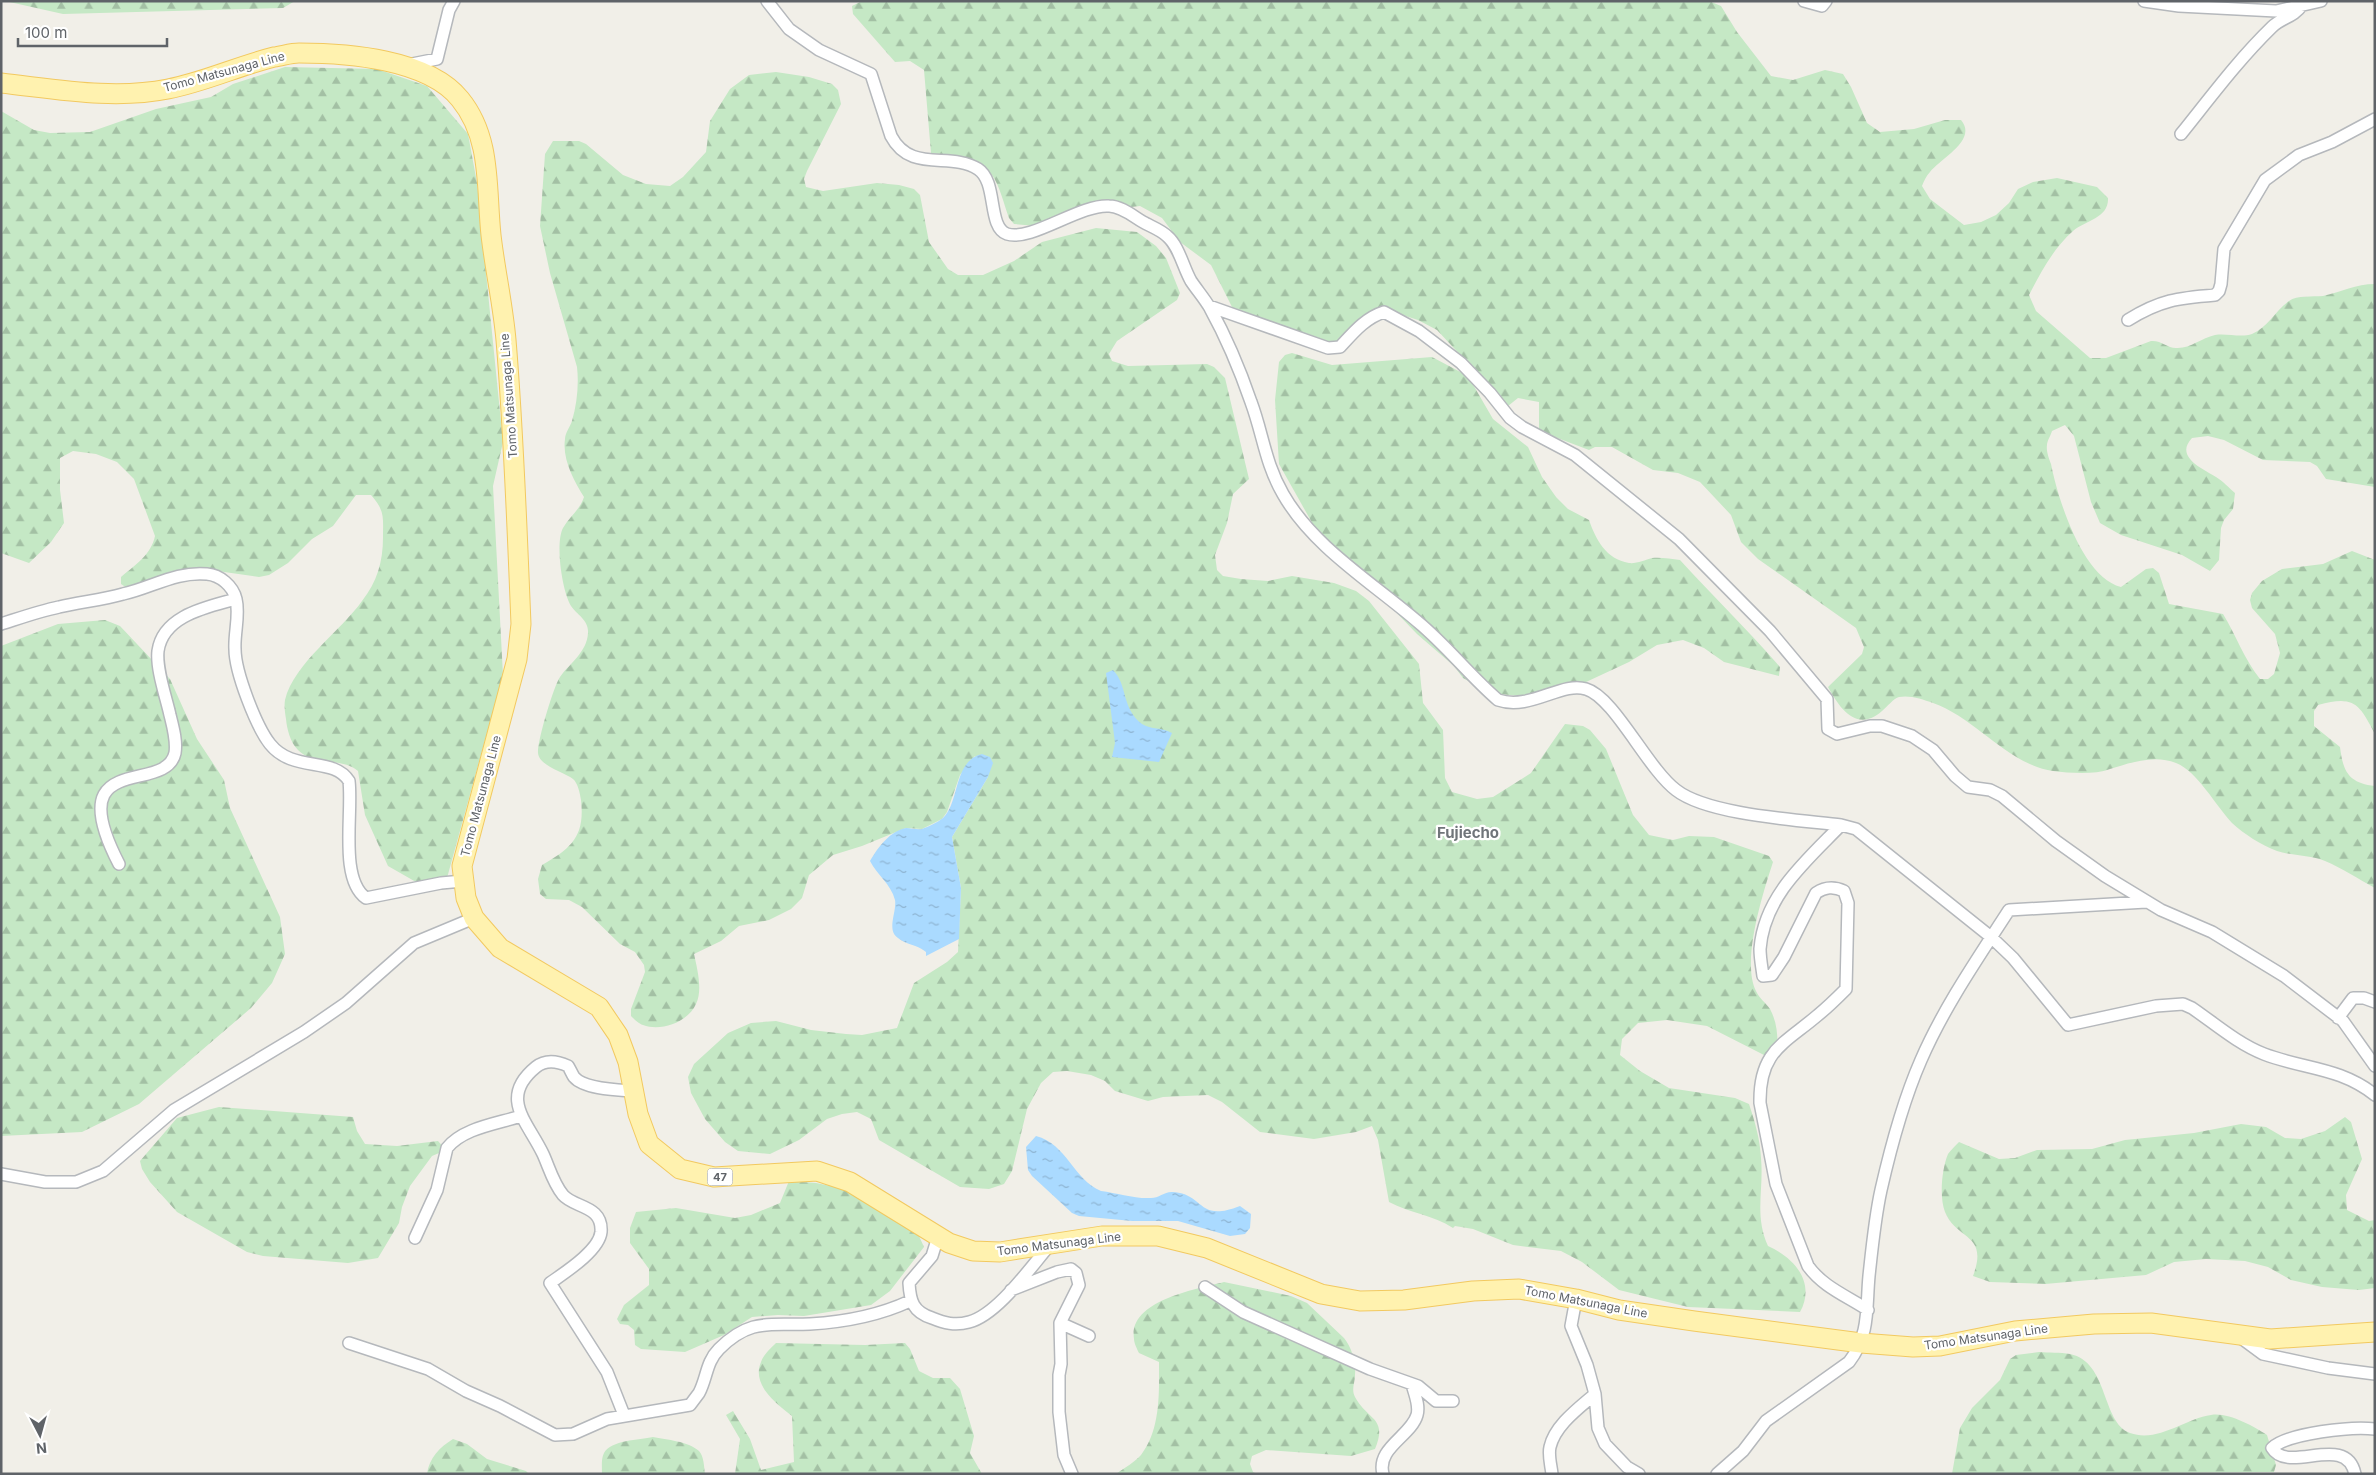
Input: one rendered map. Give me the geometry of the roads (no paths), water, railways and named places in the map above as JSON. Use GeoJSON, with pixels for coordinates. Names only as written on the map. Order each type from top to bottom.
{"type":"FeatureCollection","features":[{"type":"Feature","properties":{"kind":"main road","name":"Tomo Matsunaga Line"},"geometry":{"type":"LineString","coordinates":[[1,83],[78,92],[131,94],[169,89],[251,63],[295,53],[344,55],[402,66],[435,78],[460,98],[477,128],[487,163],[491,233],[506,336],[521,624],[517,659],[462,866],[466,898],[474,918],[500,948],[599,1007],[618,1035],[628,1062],[632,1092],[649,1144],[680,1170],[714,1177],[817,1171],[850,1182],[949,1243],[973,1251],[1000,1252],[1048,1246],[1102,1236],[1158,1236],[1207,1248],[1321,1294],[1360,1301],[1404,1300],[1519,1289],[1576,1299],[1619,1310],[1862,1343],[1913,1347],[1940,1346],[2015,1331],[2104,1324],[2151,1323],[2270,1339],[2375,1332]]}},
{"type":"Feature","properties":{"kind":"street"},"geometry":{"type":"LineString","coordinates":[[402,66],[436,59],[449,10],[454,1]]}},
{"type":"Feature","properties":{"kind":"street"},"geometry":{"type":"LineString","coordinates":[[767,1],[789,30],[820,50],[871,74],[876,84],[891,136],[896,145],[908,155],[923,159],[965,164],[981,170],[987,176],[998,226],[1005,234],[1015,235],[1030,232],[1096,206],[1111,206],[1120,209],[1167,236],[1190,279],[1209,306],[1252,403],[1270,467],[1283,494],[1298,518],[1314,536],[1420,623],[1498,700],[1508,704],[1531,701],[1570,689],[1586,688],[1609,705],[1660,776],[1689,798],[1736,811],[1841,825],[1856,829],[1991,937],[2036,984],[2068,1026],[2156,1006],[2182,1004],[2192,1008],[2262,1054],[2339,1074],[2357,1082],[2375,1095]]}},
{"type":"Feature","properties":{"kind":"street"},"geometry":{"type":"LineString","coordinates":[[1804,1],[1822,6],[1826,1]]}},
{"type":"Feature","properties":{"kind":"street"},"geometry":{"type":"LineString","coordinates":[[2144,1],[2179,6],[2276,11],[2321,1]]}},
{"type":"Feature","properties":{"kind":"street"},"geometry":{"type":"LineString","coordinates":[[2181,134],[2223,82],[2273,26],[2296,14],[2302,5]]}},
{"type":"Feature","properties":{"kind":"street"},"geometry":{"type":"LineString","coordinates":[[2128,320],[2158,303],[2178,298],[2215,295],[2219,291],[2221,284],[2224,249],[2264,180],[2299,155],[2374,122]]}},
{"type":"Feature","properties":{"kind":"street"},"geometry":{"type":"LineString","coordinates":[[1209,306],[1328,348],[1340,347],[1374,315],[1384,312],[1419,331],[1461,364],[1490,392],[1510,418],[1522,427],[1575,455],[1679,539],[1770,631],[1827,699],[1828,729],[1831,733],[1837,734],[1870,726],[1882,726],[1912,736],[1933,750],[1955,776],[1968,787],[1990,790],[2002,796],[2056,841],[2146,902],[2212,932],[2284,976],[2343,1021],[2375,1066]]}},
{"type":"Feature","properties":{"kind":"street"},"geometry":{"type":"LineString","coordinates":[[1,624],[58,607],[137,591],[174,576],[208,573],[227,582],[236,600],[235,650],[239,672],[251,705],[270,743],[281,755],[288,759],[340,770],[349,781],[351,814],[348,862],[355,887],[360,894],[366,898],[441,883],[463,881]]}},
{"type":"Feature","properties":{"kind":"street"},"geometry":{"type":"LineString","coordinates":[[119,864],[111,850],[103,822],[101,800],[108,787],[114,782],[143,776],[169,764],[175,753],[175,738],[159,664],[158,650],[166,634],[179,620],[197,609],[236,600]]}},
{"type":"Feature","properties":{"kind":"street"},"geometry":{"type":"LineString","coordinates":[[1841,825],[1801,866],[1780,891],[1769,912],[1760,951],[1763,976],[1772,974],[1784,957],[1811,900],[1816,894],[1823,888],[1844,890],[1848,903],[1846,989],[1772,1053],[1760,1091],[1760,1103],[1776,1184],[1808,1266],[1816,1278],[1868,1310]]}},
{"type":"Feature","properties":{"kind":"street"},"geometry":{"type":"LineString","coordinates":[[1717,1474],[1743,1451],[1766,1421],[1850,1362],[1862,1343],[1868,1310],[1869,1277],[1881,1192],[1900,1120],[1921,1060],[1960,986],[2008,910],[2146,902]]}},
{"type":"Feature","properties":{"kind":"street"},"geometry":{"type":"LineString","coordinates":[[1,1174],[45,1182],[76,1182],[103,1171],[174,1110],[304,1032],[346,1003],[414,943],[474,918]]}},
{"type":"Feature","properties":{"kind":"street"},"geometry":{"type":"LineString","coordinates":[[2338,1018],[2353,998],[2364,998],[2375,1002]]}},
{"type":"Feature","properties":{"kind":"street"},"geometry":{"type":"LineString","coordinates":[[624,1415],[607,1372],[550,1283],[586,1255],[597,1241],[601,1232],[597,1217],[592,1210],[564,1197],[556,1186],[538,1145],[521,1116],[518,1100],[519,1088],[529,1072],[541,1063],[557,1061],[568,1066],[574,1077],[583,1083],[605,1089],[632,1092]]}},
{"type":"Feature","properties":{"kind":"street"},"geometry":{"type":"LineString","coordinates":[[415,1238],[437,1190],[447,1148],[450,1144],[463,1134],[521,1116]]}},
{"type":"Feature","properties":{"kind":"street"},"geometry":{"type":"LineString","coordinates":[[949,1243],[936,1243],[932,1256],[909,1283],[910,1301],[916,1310],[948,1324],[970,1322],[994,1306],[1011,1290],[1048,1246]]}},
{"type":"Feature","properties":{"kind":"street"},"geometry":{"type":"LineString","coordinates":[[1011,1290],[1057,1272],[1071,1269],[1076,1273],[1079,1285],[1060,1323],[1059,1412],[1064,1455],[1072,1474]]}},
{"type":"Feature","properties":{"kind":"street"},"geometry":{"type":"LineString","coordinates":[[1205,1287],[1243,1312],[1370,1369],[1418,1386],[1436,1401],[1452,1401]]}},
{"type":"Feature","properties":{"kind":"street"},"geometry":{"type":"LineString","coordinates":[[1576,1299],[1571,1326],[1588,1365],[1596,1394],[1598,1428],[1605,1444],[1627,1467],[1640,1474]]}},
{"type":"Feature","properties":{"kind":"street"},"geometry":{"type":"LineString","coordinates":[[349,1343],[428,1369],[466,1391],[500,1406],[555,1436],[574,1434],[607,1419],[624,1415],[690,1405],[700,1392],[709,1362],[718,1349],[740,1332],[756,1325],[809,1324],[842,1320],[892,1310],[910,1301]]}},
{"type":"Feature","properties":{"kind":"street"},"geometry":{"type":"LineString","coordinates":[[1060,1323],[1089,1336]]}},
{"type":"Feature","properties":{"kind":"street"},"geometry":{"type":"LineString","coordinates":[[2237,1334],[2263,1354],[2328,1368],[2375,1374]]}},
{"type":"Feature","properties":{"kind":"street"},"geometry":{"type":"LineString","coordinates":[[1382,1474],[1383,1462],[1387,1452],[1413,1423],[1418,1414],[1418,1406],[1412,1384]]}},
{"type":"Feature","properties":{"kind":"street"},"geometry":{"type":"LineString","coordinates":[[1552,1474],[1550,1446],[1557,1433],[1569,1417],[1596,1394]]}},
{"type":"Feature","properties":{"kind":"street"},"geometry":{"type":"LineString","coordinates":[[2355,1474],[2353,1465],[2349,1461],[2336,1459],[2316,1461],[2296,1468],[2289,1467],[2277,1458],[2272,1448],[2278,1442],[2301,1436],[2347,1428],[2375,1429]]}},
{"type":"Feature","properties":{"kind":"water"},"geometry":{"type":"Polygon","coordinates":[[[1113,670],[1118,676],[1135,718],[1145,726],[1172,733],[1159,762],[1112,757],[1115,743],[1106,673],[1113,670]]]}},
{"type":"Feature","properties":{"kind":"water"},"geometry":{"type":"Polygon","coordinates":[[[982,754],[990,757],[993,763],[988,777],[952,837],[961,888],[959,939],[926,956],[926,952],[923,949],[901,940],[895,935],[892,926],[895,905],[893,894],[870,861],[881,845],[895,832],[906,828],[922,829],[943,818],[952,802],[961,773],[973,758],[982,754]]]}},
{"type":"Feature","properties":{"kind":"water"},"geometry":{"type":"Polygon","coordinates":[[[1036,1136],[1047,1140],[1055,1146],[1091,1186],[1101,1191],[1145,1198],[1154,1198],[1173,1192],[1191,1197],[1208,1210],[1216,1211],[1240,1206],[1251,1214],[1250,1228],[1245,1234],[1230,1236],[1178,1221],[1132,1221],[1079,1216],[1072,1213],[1028,1170],[1026,1147],[1036,1136]]]}},
{"type":"Feature","properties":{"kind":"district","name":"Fujiecho"},"geometry":{"type":"Point","coordinates":[1468,833]}}]}
